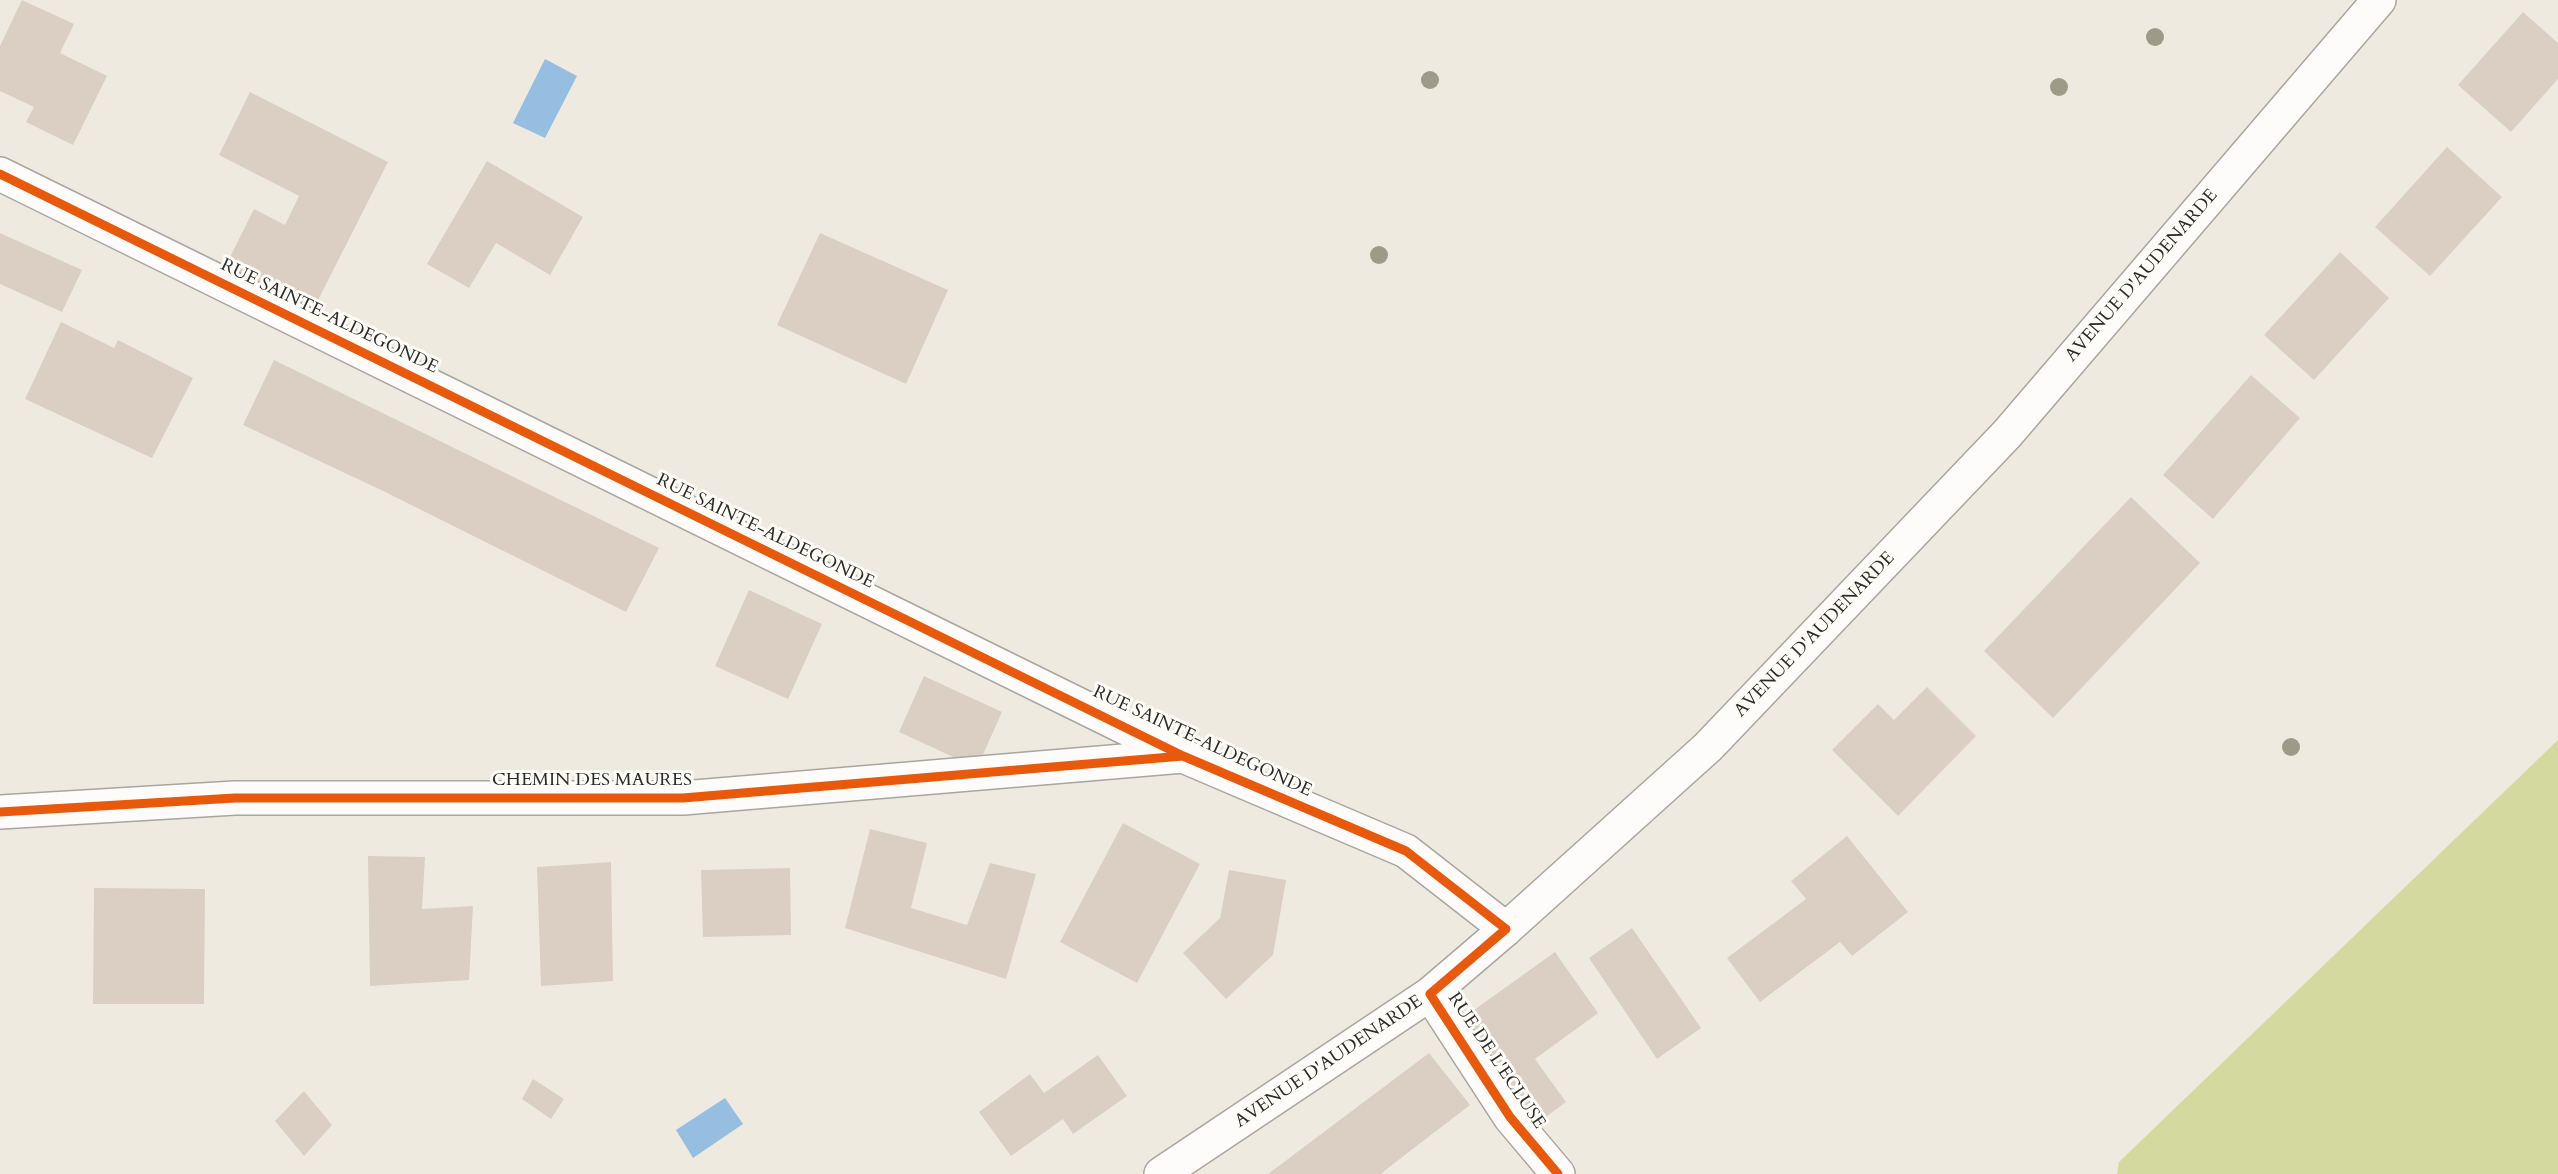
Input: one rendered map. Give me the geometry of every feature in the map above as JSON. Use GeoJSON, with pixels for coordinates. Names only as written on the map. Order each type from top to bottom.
{"type":"FeatureCollection","features":[{"type":"Feature","properties":{"kind":"street","name":"AVENUE D'AUDENARDE"},"geometry":{"type":"LineString","coordinates":[[1161,1174],[1430,994],[1506,929],[1708,747],[2007,434],[2379,0]]}},
{"type":"Feature","properties":{"kind":"street","name":"RUE SAINTE-ALDEGONDE"},"geometry":{"type":"LineString","coordinates":[[0,174],[1183,756],[1406,851],[1506,929]]}},
{"type":"Feature","properties":{"kind":"street","name":"CHEMIN DES MAURES"},"geometry":{"type":"LineString","coordinates":[[0,812],[235,798],[683,798],[1183,756]]}},
{"type":"Feature","properties":{"kind":"street","name":"RUE DE L'ECLUSE"},"geometry":{"type":"LineString","coordinates":[[1430,994],[1510,1117],[1558,1174]]}},
{"type":"Feature","properties":{"kind":"green space"},"geometry":{"type":"Polygon","coordinates":[[[2558,740],[2558,1174],[2117,1174],[2119,1162],[2558,740]]]}},
{"type":"Feature","properties":{"kind":"water"},"geometry":{"type":"Polygon","coordinates":[[[545,59],[577,76],[545,138],[513,123],[545,59]]]}},
{"type":"Feature","properties":{"kind":"water"},"geometry":{"type":"Polygon","coordinates":[[[725,1098],[743,1124],[693,1158],[676,1130],[725,1098]]]}},
{"type":"Feature","properties":{"kind":"building"},"geometry":{"type":"Polygon","coordinates":[[[22,0],[74,24],[60,53],[107,76],[73,145],[26,122],[34,107],[0,91],[0,46],[22,0]]]}},
{"type":"Feature","properties":{"kind":"building"},"geometry":{"type":"Polygon","coordinates":[[[2523,12],[2558,43],[2558,79],[2511,132],[2458,85],[2523,12]]]}},
{"type":"Feature","properties":{"kind":"building"},"geometry":{"type":"Polygon","coordinates":[[[250,92],[388,162],[313,310],[226,265],[254,209],[285,225],[299,196],[219,155],[250,92]]]}},
{"type":"Feature","properties":{"kind":"building"},"geometry":{"type":"Polygon","coordinates":[[[2447,147],[2502,197],[2430,276],[2375,227],[2447,147]]]}},
{"type":"Feature","properties":{"kind":"building"},"geometry":{"type":"Polygon","coordinates":[[[487,161],[583,217],[550,275],[496,243],[469,288],[427,264],[487,161]]]}},
{"type":"Feature","properties":{"kind":"building"},"geometry":{"type":"Polygon","coordinates":[[[0,233],[82,270],[62,312],[0,284],[0,233]]]}},
{"type":"Feature","properties":{"kind":"building"},"geometry":{"type":"Polygon","coordinates":[[[820,233],[948,290],[906,384],[777,325],[820,233]]]}},
{"type":"Feature","properties":{"kind":"building"},"geometry":{"type":"Polygon","coordinates":[[[2340,252],[2389,298],[2314,380],[2264,335],[2340,252]]]}},
{"type":"Feature","properties":{"kind":"building"},"geometry":{"type":"Polygon","coordinates":[[[61,322],[114,348],[118,340],[193,378],[152,458],[25,399],[61,322]]]}},
{"type":"Feature","properties":{"kind":"building"},"geometry":{"type":"Polygon","coordinates":[[[274,360],[659,548],[626,612],[381,490],[243,425],[274,360]]]}},
{"type":"Feature","properties":{"kind":"building"},"geometry":{"type":"Polygon","coordinates":[[[2251,375],[2300,418],[2213,519],[2163,475],[2251,375]]]}},
{"type":"Feature","properties":{"kind":"building"},"geometry":{"type":"Polygon","coordinates":[[[2131,497],[2200,563],[2053,718],[1984,651],[2131,497]]]}},
{"type":"Feature","properties":{"kind":"building"},"geometry":{"type":"Polygon","coordinates":[[[749,590],[822,624],[788,699],[715,666],[749,590]]]}},
{"type":"Feature","properties":{"kind":"building"},"geometry":{"type":"Polygon","coordinates":[[[924,676],[1002,712],[977,768],[899,732],[924,676]]]}},
{"type":"Feature","properties":{"kind":"building"},"geometry":{"type":"Polygon","coordinates":[[[1927,687],[1976,736],[1898,816],[1832,750],[1878,704],[1894,720],[1927,687]]]}},
{"type":"Feature","properties":{"kind":"building"},"geometry":{"type":"Polygon","coordinates":[[[1123,823],[1200,864],[1137,983],[1060,942],[1123,823]]]}},
{"type":"Feature","properties":{"kind":"building"},"geometry":{"type":"Polygon","coordinates":[[[870,829],[927,843],[911,908],[967,925],[990,863],[1036,874],[1006,979],[845,928],[870,829]]]}},
{"type":"Feature","properties":{"kind":"building"},"geometry":{"type":"Polygon","coordinates":[[[1847,836],[1908,912],[1852,956],[1840,942],[1760,1002],[1727,958],[1806,899],[1791,881],[1847,836]]]}},
{"type":"Feature","properties":{"kind":"building"},"geometry":{"type":"Polygon","coordinates":[[[368,856],[425,857],[422,909],[473,906],[469,980],[370,986],[368,856]]]}},
{"type":"Feature","properties":{"kind":"building"},"geometry":{"type":"Polygon","coordinates":[[[611,862],[613,981],[541,986],[537,867],[611,862]]]}},
{"type":"Feature","properties":{"kind":"building"},"geometry":{"type":"Polygon","coordinates":[[[790,868],[791,935],[703,937],[701,870],[790,868]]]}},
{"type":"Feature","properties":{"kind":"building"},"geometry":{"type":"Polygon","coordinates":[[[1229,870],[1286,880],[1273,955],[1226,999],[1183,953],[1220,918],[1229,870]]]}},
{"type":"Feature","properties":{"kind":"building"},"geometry":{"type":"Polygon","coordinates":[[[94,888],[205,889],[204,1004],[93,1004],[94,888]]]}},
{"type":"Feature","properties":{"kind":"building"},"geometry":{"type":"Polygon","coordinates":[[[1632,928],[1701,1028],[1657,1059],[1589,958],[1632,928]]]}},
{"type":"Feature","properties":{"kind":"building"},"geometry":{"type":"Polygon","coordinates":[[[1555,952],[1598,1013],[1535,1059],[1566,1102],[1535,1125],[1460,1020],[1555,952]]]}},
{"type":"Feature","properties":{"kind":"building"},"geometry":{"type":"Polygon","coordinates":[[[1429,1053],[1470,1105],[1381,1174],[1268,1174],[1429,1053]]]}},
{"type":"Feature","properties":{"kind":"building"},"geometry":{"type":"Polygon","coordinates":[[[1098,1055],[1127,1096],[1073,1134],[1063,1119],[1011,1156],[979,1112],[1030,1074],[1044,1093],[1098,1055]]]}},
{"type":"Feature","properties":{"kind":"building"},"geometry":{"type":"Polygon","coordinates":[[[533,1079],[564,1099],[551,1119],[522,1099],[533,1079]]]}},
{"type":"Feature","properties":{"kind":"building"},"geometry":{"type":"Polygon","coordinates":[[[304,1091],[332,1125],[304,1156],[275,1121],[304,1091]]]}},
{"type":"Feature","properties":{"kind":"cycle path"},"geometry":{"type":"LineString","coordinates":[[0,174],[1183,756],[1406,851],[1506,929],[1430,994],[1510,1117],[1558,1174]]}},
{"type":"Feature","properties":{"kind":"cycle path"},"geometry":{"type":"LineString","coordinates":[[0,812],[235,798],[683,798],[1183,756]]}}]}
